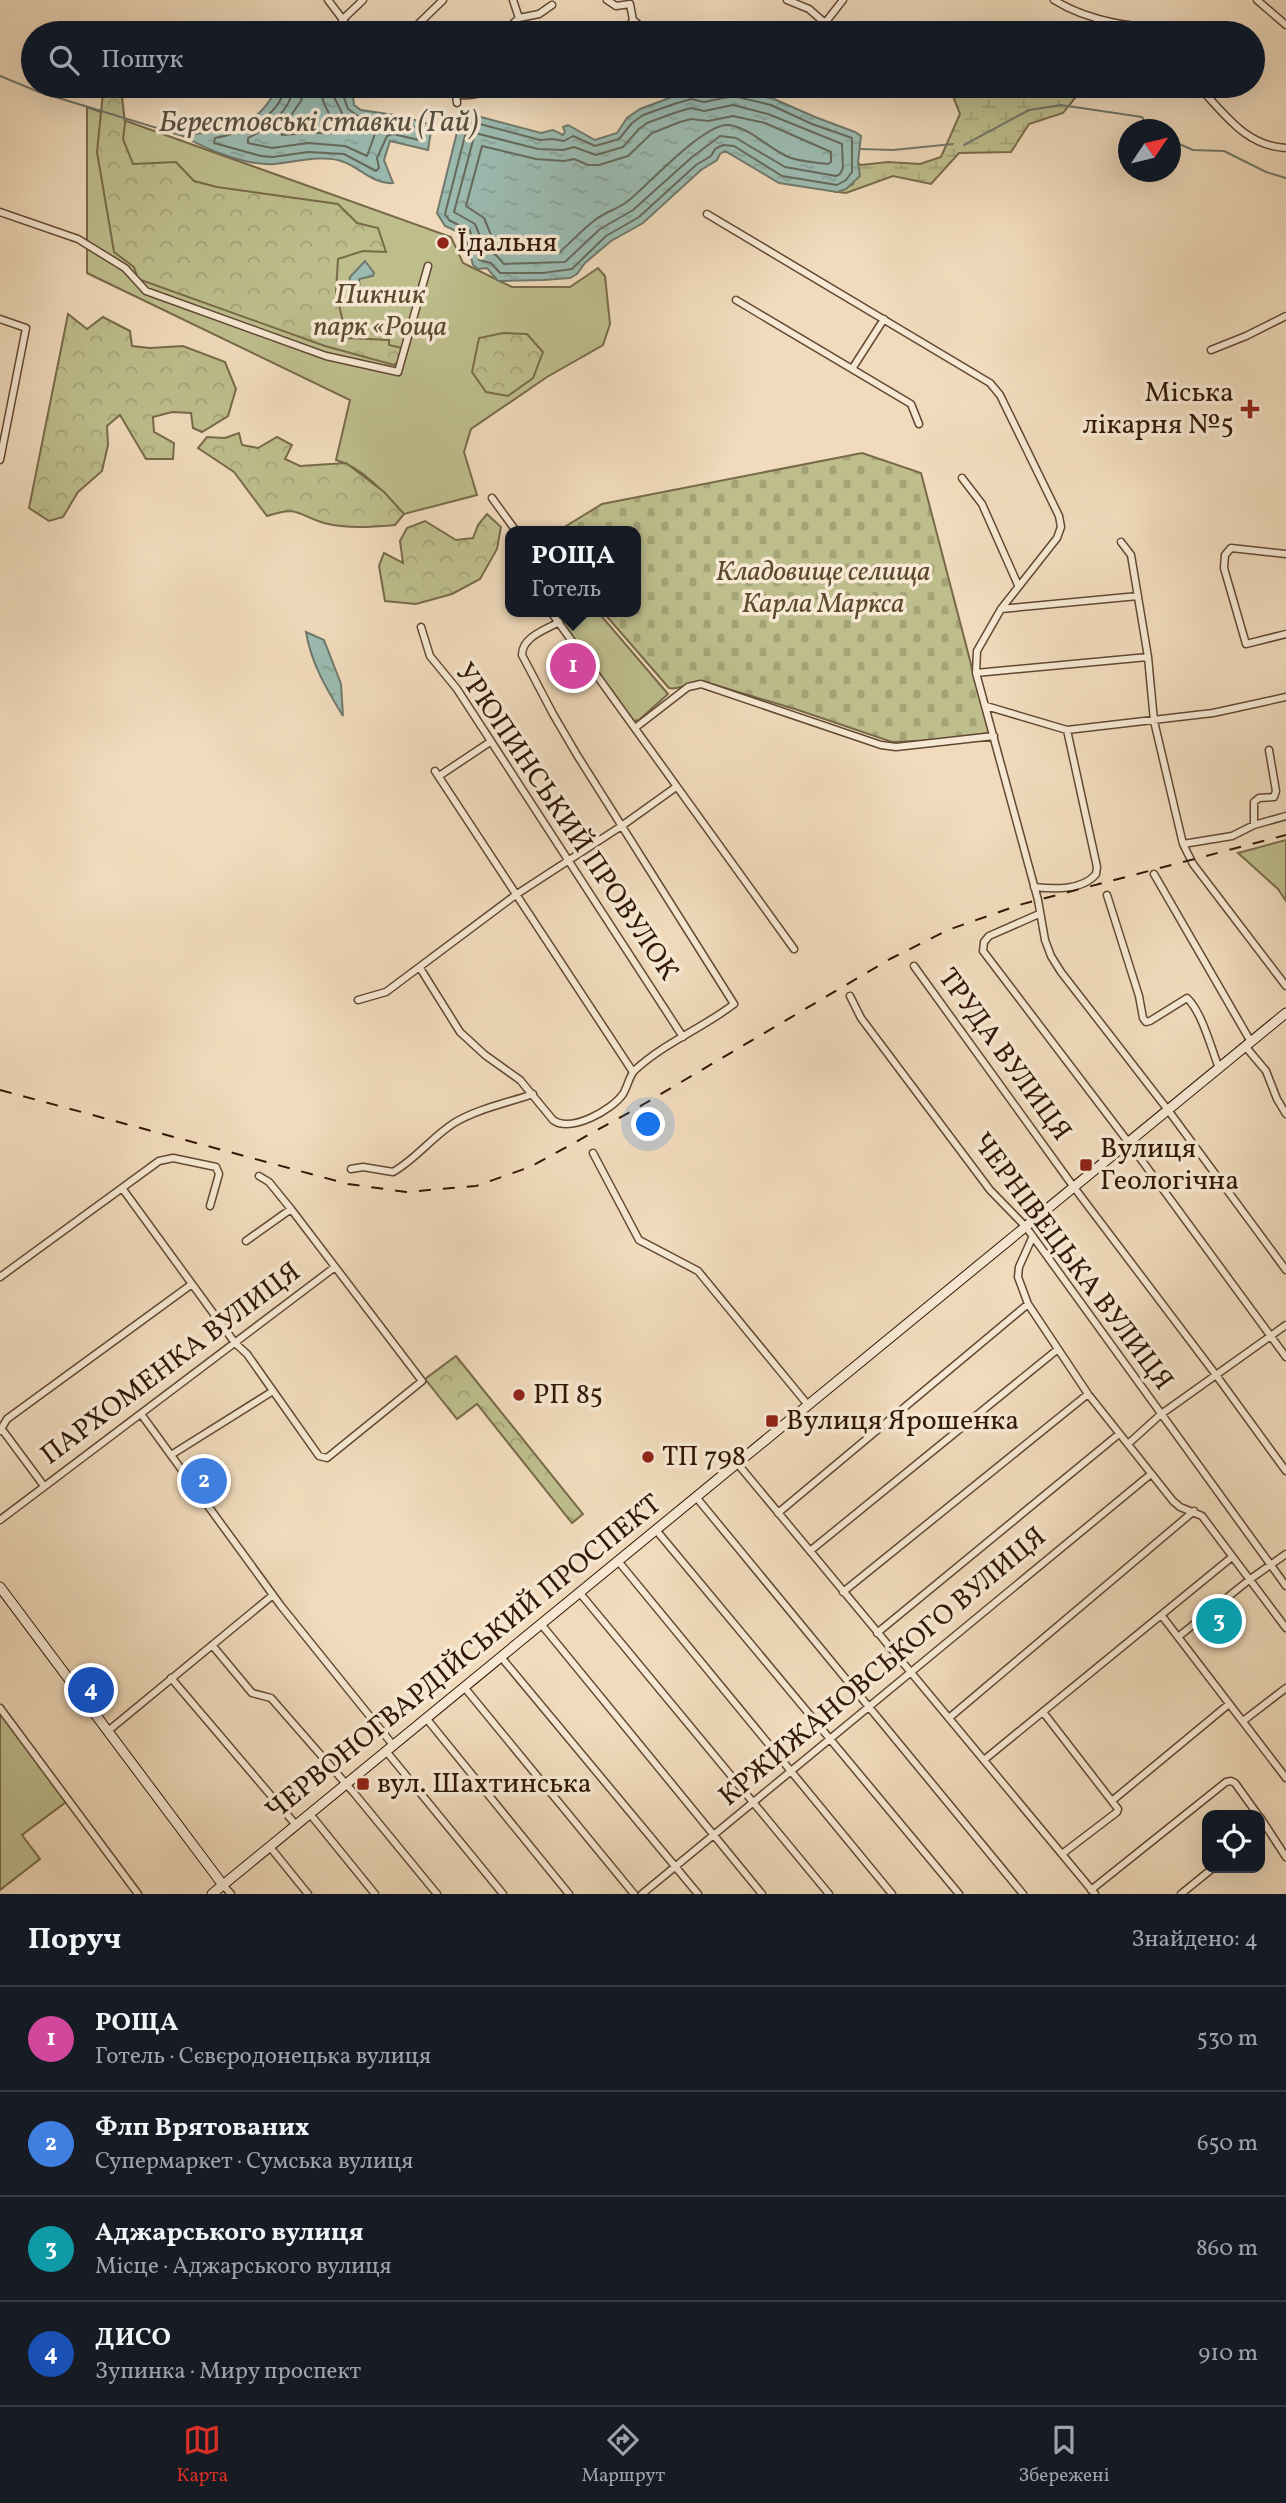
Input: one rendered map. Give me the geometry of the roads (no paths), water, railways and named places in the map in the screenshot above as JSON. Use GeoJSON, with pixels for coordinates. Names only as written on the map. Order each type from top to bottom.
{"type":"FeatureCollection","features":[{"type":"Feature","properties":{"kind":"main road","name":"ЧЕРВОНОГВАРДІЙСЬКИЙ ПРОСПЕКТ"},"geometry":{"type":"LineString","coordinates":[[212,1894],[1286,1013]]}},
{"type":"Feature","properties":{"kind":"main road"},"geometry":{"type":"LineString","coordinates":[[0,1587],[223,1885]]}},
{"type":"Feature","properties":{"kind":"street"},"geometry":{"type":"LineString","coordinates":[[328,0],[342,20],[363,0]]}},
{"type":"Feature","properties":{"kind":"street"},"geometry":{"type":"LineString","coordinates":[[421,21],[443,0]]}},
{"type":"Feature","properties":{"kind":"street"},"geometry":{"type":"LineString","coordinates":[[513,0],[519,18]]}},
{"type":"Feature","properties":{"kind":"street"},"geometry":{"type":"LineString","coordinates":[[607,0],[615,6],[638,0]]}},
{"type":"Feature","properties":{"kind":"street"},"geometry":{"type":"LineString","coordinates":[[787,0],[809,9],[823,21]]}},
{"type":"Feature","properties":{"kind":"street"},"geometry":{"type":"LineString","coordinates":[[827,21],[844,0]]}},
{"type":"Feature","properties":{"kind":"street"},"geometry":{"type":"LineString","coordinates":[[1054,0],[1071,10],[1106,21]]}},
{"type":"Feature","properties":{"kind":"street"},"geometry":{"type":"LineString","coordinates":[[1257,0],[1286,24]]}},
{"type":"Feature","properties":{"kind":"street"},"geometry":{"type":"LineString","coordinates":[[630,4],[633,20]]}},
{"type":"Feature","properties":{"kind":"street"},"geometry":{"type":"LineString","coordinates":[[516,21],[539,14],[552,5]]}},
{"type":"Feature","properties":{"kind":"street"},"geometry":{"type":"LineString","coordinates":[[456,98],[457,103]]}},
{"type":"Feature","properties":{"kind":"street"},"geometry":{"type":"LineString","coordinates":[[1209,98],[1228,121],[1254,140],[1286,148]]}},
{"type":"Feature","properties":{"kind":"street"},"geometry":{"type":"LineString","coordinates":[[0,212],[78,239],[125,268],[146,291],[326,356],[398,372],[428,266]]}},
{"type":"Feature","properties":{"kind":"street"},"geometry":{"type":"LineString","coordinates":[[707,214],[990,383],[1000,394],[1059,516],[1061,527],[1057,538],[1001,608],[977,651],[976,673],[1034,887],[1045,940],[1061,972],[1168,1110],[1286,1270]]}},
{"type":"Feature","properties":{"kind":"street"},"geometry":{"type":"LineString","coordinates":[[736,300],[911,404],[919,424]]}},
{"type":"Feature","properties":{"kind":"street"},"geometry":{"type":"LineString","coordinates":[[1211,350],[1286,316]]}},
{"type":"Feature","properties":{"kind":"street"},"geometry":{"type":"LineString","coordinates":[[0,319],[26,328],[0,457]]}},
{"type":"Feature","properties":{"kind":"street"},"geometry":{"type":"LineString","coordinates":[[852,369],[884,319]]}},
{"type":"Feature","properties":{"kind":"street"},"geometry":{"type":"LineString","coordinates":[[962,478],[982,504],[1018,585]]}},
{"type":"Feature","properties":{"kind":"street"},"geometry":{"type":"LineString","coordinates":[[492,498],[512,526]]}},
{"type":"Feature","properties":{"kind":"street"},"geometry":{"type":"LineString","coordinates":[[1121,542],[1130,555],[1148,657],[1154,721],[1183,845],[1193,864],[1286,986]]}},
{"type":"Feature","properties":{"kind":"street"},"geometry":{"type":"LineString","coordinates":[[1286,554],[1231,548],[1225,555],[1224,568],[1246,644],[1286,634]]}},
{"type":"Feature","properties":{"kind":"street"},"geometry":{"type":"LineString","coordinates":[[1001,608],[1138,596]]}},
{"type":"Feature","properties":{"kind":"street"},"geometry":{"type":"LineString","coordinates":[[555,617],[794,949]]}},
{"type":"Feature","properties":{"kind":"street"},"geometry":{"type":"LineString","coordinates":[[420,968],[460,1032],[485,1055],[520,1080],[553,1120],[559,1123],[581,1122],[615,1103],[633,1072],[734,1003],[553,715],[522,655],[527,640],[559,622]]}},
{"type":"Feature","properties":{"kind":"street","name":"УРЮПИНСЬКИЙ ПРОВУЛОК"},"geometry":{"type":"LineString","coordinates":[[421,627],[430,656],[457,689],[683,1037]]}},
{"type":"Feature","properties":{"kind":"street"},"geometry":{"type":"LineString","coordinates":[[976,673],[1148,657]]}},
{"type":"Feature","properties":{"kind":"street"},"geometry":{"type":"LineString","coordinates":[[635,728],[680,692],[701,684],[881,745],[896,747],[994,736]]}},
{"type":"Feature","properties":{"kind":"street"},"geometry":{"type":"LineString","coordinates":[[986,706],[1067,730],[1213,713],[1286,696]]}},
{"type":"Feature","properties":{"kind":"street"},"geometry":{"type":"LineString","coordinates":[[1034,887],[1071,887],[1096,874],[1097,867],[1067,730]]}},
{"type":"Feature","properties":{"kind":"street"},"geometry":{"type":"LineString","coordinates":[[490,742],[437,773],[633,1072]]}},
{"type":"Feature","properties":{"kind":"street"},"geometry":{"type":"LineString","coordinates":[[1254,825],[1254,802],[1259,798],[1274,796],[1276,791],[1269,750]]}},
{"type":"Feature","properties":{"kind":"street"},"geometry":{"type":"LineString","coordinates":[[358,1000],[386,992],[517,894],[677,787]]}},
{"type":"Feature","properties":{"kind":"street"},"geometry":{"type":"LineString","coordinates":[[1183,845],[1232,836],[1254,825],[1286,816]]}},
{"type":"Feature","properties":{"kind":"street"},"geometry":{"type":"LineString","coordinates":[[1154,874],[1266,1072],[1286,1114]]}},
{"type":"Feature","properties":{"kind":"street"},"geometry":{"type":"LineString","coordinates":[[1107,895],[1139,996],[1143,1018],[1146,1022],[1150,1021],[1187,998],[1200,1019],[1219,1068]]}},
{"type":"Feature","properties":{"kind":"street"},"geometry":{"type":"LineString","coordinates":[[1039,914],[989,936],[984,951],[1286,1357]]}},
{"type":"Feature","properties":{"kind":"street","name":"ТРУДА ВУЛИЦЯ"},"geometry":{"type":"LineString","coordinates":[[914,966],[1073,1186],[1286,1471]]}},
{"type":"Feature","properties":{"kind":"street","name":"ЧЕРНІВЕЦЬКА ВУЛИЦЯ"},"geometry":{"type":"LineString","coordinates":[[850,996],[861,1018],[968,1162],[990,1190],[1026,1227],[1286,1587]]}},
{"type":"Feature","properties":{"kind":"street"},"geometry":{"type":"LineString","coordinates":[[351,1169],[363,1167],[393,1172],[415,1158],[453,1124],[533,1094]]}},
{"type":"Feature","properties":{"kind":"street"},"geometry":{"type":"LineString","coordinates":[[593,1153],[639,1240],[698,1271],[808,1405]]}},
{"type":"Feature","properties":{"kind":"street"},"geometry":{"type":"LineString","coordinates":[[0,1277],[159,1161],[173,1158],[218,1170],[210,1206]]}},
{"type":"Feature","properties":{"kind":"street"},"geometry":{"type":"LineString","coordinates":[[122,1188],[235,1343],[247,1354],[320,1457],[327,1458],[422,1382],[291,1209],[269,1182],[260,1176]]}},
{"type":"Feature","properties":{"kind":"street"},"geometry":{"type":"LineString","coordinates":[[246,1241],[291,1209]]}},
{"type":"Feature","properties":{"kind":"street"},"geometry":{"type":"LineString","coordinates":[[1032,1238],[1019,1266],[1018,1277],[1028,1304],[1088,1394],[1119,1434],[1180,1507],[1202,1516],[1286,1628]]}},
{"type":"Feature","properties":{"kind":"street","name":"ПАРХОМЕНКА ВУЛИЦЯ"},"geometry":{"type":"LineString","coordinates":[[0,1520],[335,1267]]}},
{"type":"Feature","properties":{"kind":"street"},"geometry":{"type":"LineString","coordinates":[[44,1486],[0,1428],[7,1419],[192,1284]]}},
{"type":"Feature","properties":{"kind":"street"},"geometry":{"type":"LineString","coordinates":[[778,1513],[1028,1304]]}},
{"type":"Feature","properties":{"kind":"street"},"geometry":{"type":"LineString","coordinates":[[1128,1444],[1160,1415],[1286,1325]]}},
{"type":"Feature","properties":{"kind":"street"},"geometry":{"type":"LineString","coordinates":[[810,1551],[1058,1349]]}},
{"type":"Feature","properties":{"kind":"street"},"geometry":{"type":"LineString","coordinates":[[171,1455],[273,1391]]}},
{"type":"Feature","properties":{"kind":"street"},"geometry":{"type":"LineString","coordinates":[[843,1592],[1088,1394]]}},
{"type":"Feature","properties":{"kind":"street"},"geometry":{"type":"LineString","coordinates":[[141,1414],[273,1595],[503,1894]]}},
{"type":"Feature","properties":{"kind":"street"},"geometry":{"type":"LineString","coordinates":[[877,1633],[1119,1434]]}},
{"type":"Feature","properties":{"kind":"street"},"geometry":{"type":"LineString","coordinates":[[737,1463],[1093,1892],[1226,1782],[1231,1780],[1235,1783],[1255,1810]]}},
{"type":"Feature","properties":{"kind":"street","name":"КРЖИЖАНОВСЬКОГО ВУЛИЦЯ"},"geometry":{"type":"LineString","coordinates":[[642,1894],[1151,1474]]}},
{"type":"Feature","properties":{"kind":"street"},"geometry":{"type":"LineString","coordinates":[[696,1497],[1023,1894]]}},
{"type":"Feature","properties":{"kind":"street"},"geometry":{"type":"LineString","coordinates":[[948,1718],[1194,1511]]}},
{"type":"Feature","properties":{"kind":"street"},"geometry":{"type":"LineString","coordinates":[[656,1530],[959,1894]]}},
{"type":"Feature","properties":{"kind":"street"},"geometry":{"type":"LineString","coordinates":[[1178,1637],[1286,1554]]}},
{"type":"Feature","properties":{"kind":"street"},"geometry":{"type":"LineString","coordinates":[[984,1760],[1232,1558]]}},
{"type":"Feature","properties":{"kind":"street"},"geometry":{"type":"LineString","coordinates":[[618,1561],[891,1894]]}},
{"type":"Feature","properties":{"kind":"street"},"geometry":{"type":"LineString","coordinates":[[579,1592],[829,1894]]}},
{"type":"Feature","properties":{"kind":"street"},"geometry":{"type":"LineString","coordinates":[[108,1731],[273,1595]]}},
{"type":"Feature","properties":{"kind":"street"},"geometry":{"type":"LineString","coordinates":[[1162,1616],[1286,1778]]}},
{"type":"Feature","properties":{"kind":"street"},"geometry":{"type":"LineString","coordinates":[[541,1624],[762,1894]]}},
{"type":"Feature","properties":{"kind":"street"},"geometry":{"type":"LineString","coordinates":[[212,1645],[252,1693],[271,1699],[438,1894]]}},
{"type":"Feature","properties":{"kind":"street"},"geometry":{"type":"LineString","coordinates":[[501,1657],[698,1894]]}},
{"type":"Feature","properties":{"kind":"street"},"geometry":{"type":"LineString","coordinates":[[171,1678],[296,1825]]}},
{"type":"Feature","properties":{"kind":"street"},"geometry":{"type":"LineString","coordinates":[[464,1687],[634,1894]]}},
{"type":"Feature","properties":{"kind":"street"},"geometry":{"type":"LineString","coordinates":[[1243,1721],[1286,1688]]}},
{"type":"Feature","properties":{"kind":"street"},"geometry":{"type":"LineString","coordinates":[[1113,1800],[1229,1704]]}},
{"type":"Feature","properties":{"kind":"street"},"geometry":{"type":"LineString","coordinates":[[0,1708],[138,1894]]}},
{"type":"Feature","properties":{"kind":"street"},"geometry":{"type":"LineString","coordinates":[[1043,1712],[1118,1805],[1117,1812],[1062,1854]]}},
{"type":"Feature","properties":{"kind":"street"},"geometry":{"type":"LineString","coordinates":[[426,1718],[569,1894]]}},
{"type":"Feature","properties":{"kind":"street"},"geometry":{"type":"LineString","coordinates":[[310,1814],[375,1894]]}},
{"type":"Feature","properties":{"kind":"street"},"geometry":{"type":"LineString","coordinates":[[1265,1830],[1286,1857]]}},
{"type":"Feature","properties":{"kind":"street"},"geometry":{"type":"LineString","coordinates":[[270,1847],[308,1894]]}},
{"type":"Feature","properties":{"kind":"street"},"geometry":{"type":"LineString","coordinates":[[1181,1894],[1207,1873]]}},
{"type":"Feature","properties":{"kind":"street"},"geometry":{"type":"LineString","coordinates":[[223,1885],[231,1894]]}},
{"type":"Feature","properties":{"kind":"water","name":"Берестовські ставки (Гай)"},"geometry":{"type":"Polygon","coordinates":[[[271,98],[353,98],[354,105],[361,110],[401,116],[432,125],[428,150],[390,141],[384,160],[393,183],[386,183],[336,160],[264,164],[215,152],[183,136],[233,128],[235,124],[256,115],[271,98]]]}},
{"type":"Feature","properties":{"kind":"water","name":"Берестовські ставки (Гай)"},"geometry":{"type":"Polygon","coordinates":[[[669,98],[774,99],[861,136],[858,163],[860,176],[846,189],[837,192],[779,183],[725,151],[643,223],[611,241],[570,278],[498,281],[487,268],[478,269],[473,265],[465,235],[445,226],[437,213],[460,120],[477,116],[541,133],[553,130],[563,135],[563,127],[568,125],[595,140],[617,133],[627,118],[640,109],[669,98]]]}},
{"type":"Feature","properties":{"kind":"water"},"geometry":{"type":"Polygon","coordinates":[[[365,261],[374,273],[373,276],[359,279],[360,289],[355,292],[349,285],[350,277],[365,261]]]}},
{"type":"Feature","properties":{"kind":"water"},"geometry":{"type":"Polygon","coordinates":[[[306,632],[324,640],[341,684],[343,716],[316,665],[306,632]]]}},
{"type":"Feature","properties":{"kind":"waterway"},"geometry":{"type":"LineString","coordinates":[[0,76],[21,85]]}},
{"type":"Feature","properties":{"kind":"waterway"},"geometry":{"type":"LineString","coordinates":[[59,98],[183,136]]}},
{"type":"Feature","properties":{"kind":"waterway"},"geometry":{"type":"LineString","coordinates":[[964,145],[1029,110],[1061,105],[1143,119]]}},
{"type":"Feature","properties":{"kind":"waterway"},"geometry":{"type":"LineString","coordinates":[[860,149],[893,150],[953,144]]}},
{"type":"Feature","properties":{"kind":"waterway"},"geometry":{"type":"LineString","coordinates":[[1181,145],[1193,150],[1224,151],[1266,172],[1286,178]]}},
{"type":"Feature","properties":{"kind":"railway"},"geometry":{"type":"LineString","coordinates":[[0,1090],[348,1184],[406,1192],[476,1186],[530,1167],[632,1111],[890,959],[948,930],[1019,905],[1286,835]]}},
{"type":"Feature","properties":{"kind":"place","name":"Їдальня"},"geometry":{"type":"Point","coordinates":[443,243]}},
{"type":"Feature","properties":{"kind":"place","name":"Міська лікарня №5"},"geometry":{"type":"Point","coordinates":[1250,409]}},
{"type":"Feature","properties":{"kind":"place","name":"РОЩА"},"geometry":{"type":"Point","coordinates":[573,666]}},
{"type":"Feature","properties":{"kind":"place","name":"Вулиця Геологічна"},"geometry":{"type":"Point","coordinates":[1086,1165]}},
{"type":"Feature","properties":{"kind":"place","name":"РП 85"},"geometry":{"type":"Point","coordinates":[519,1395]}},
{"type":"Feature","properties":{"kind":"place","name":"Вулиця Ярошенка"},"geometry":{"type":"Point","coordinates":[772,1421]}},
{"type":"Feature","properties":{"kind":"place","name":"ТП 798"},"geometry":{"type":"Point","coordinates":[648,1457]}},
{"type":"Feature","properties":{"kind":"place","name":"Флп Врятованих"},"geometry":{"type":"Point","coordinates":[204,1481]}},
{"type":"Feature","properties":{"kind":"place","name":"Аджарського вулиця"},"geometry":{"type":"Point","coordinates":[1219,1621]}},
{"type":"Feature","properties":{"kind":"place","name":"ДИСО"},"geometry":{"type":"Point","coordinates":[91,1690]}},
{"type":"Feature","properties":{"kind":"place","name":"вул. Шахтинська"},"geometry":{"type":"Point","coordinates":[363,1784]}},
{"type":"Feature","properties":{"kind":"park label","name":"Пикник парк «Роща"},"geometry":{"type":"Point","coordinates":[380,311]}},
{"type":"Feature","properties":{"kind":"park label","name":"Кладовище селища Карла Маркса"},"geometry":{"type":"Point","coordinates":[823,588]}}]}
